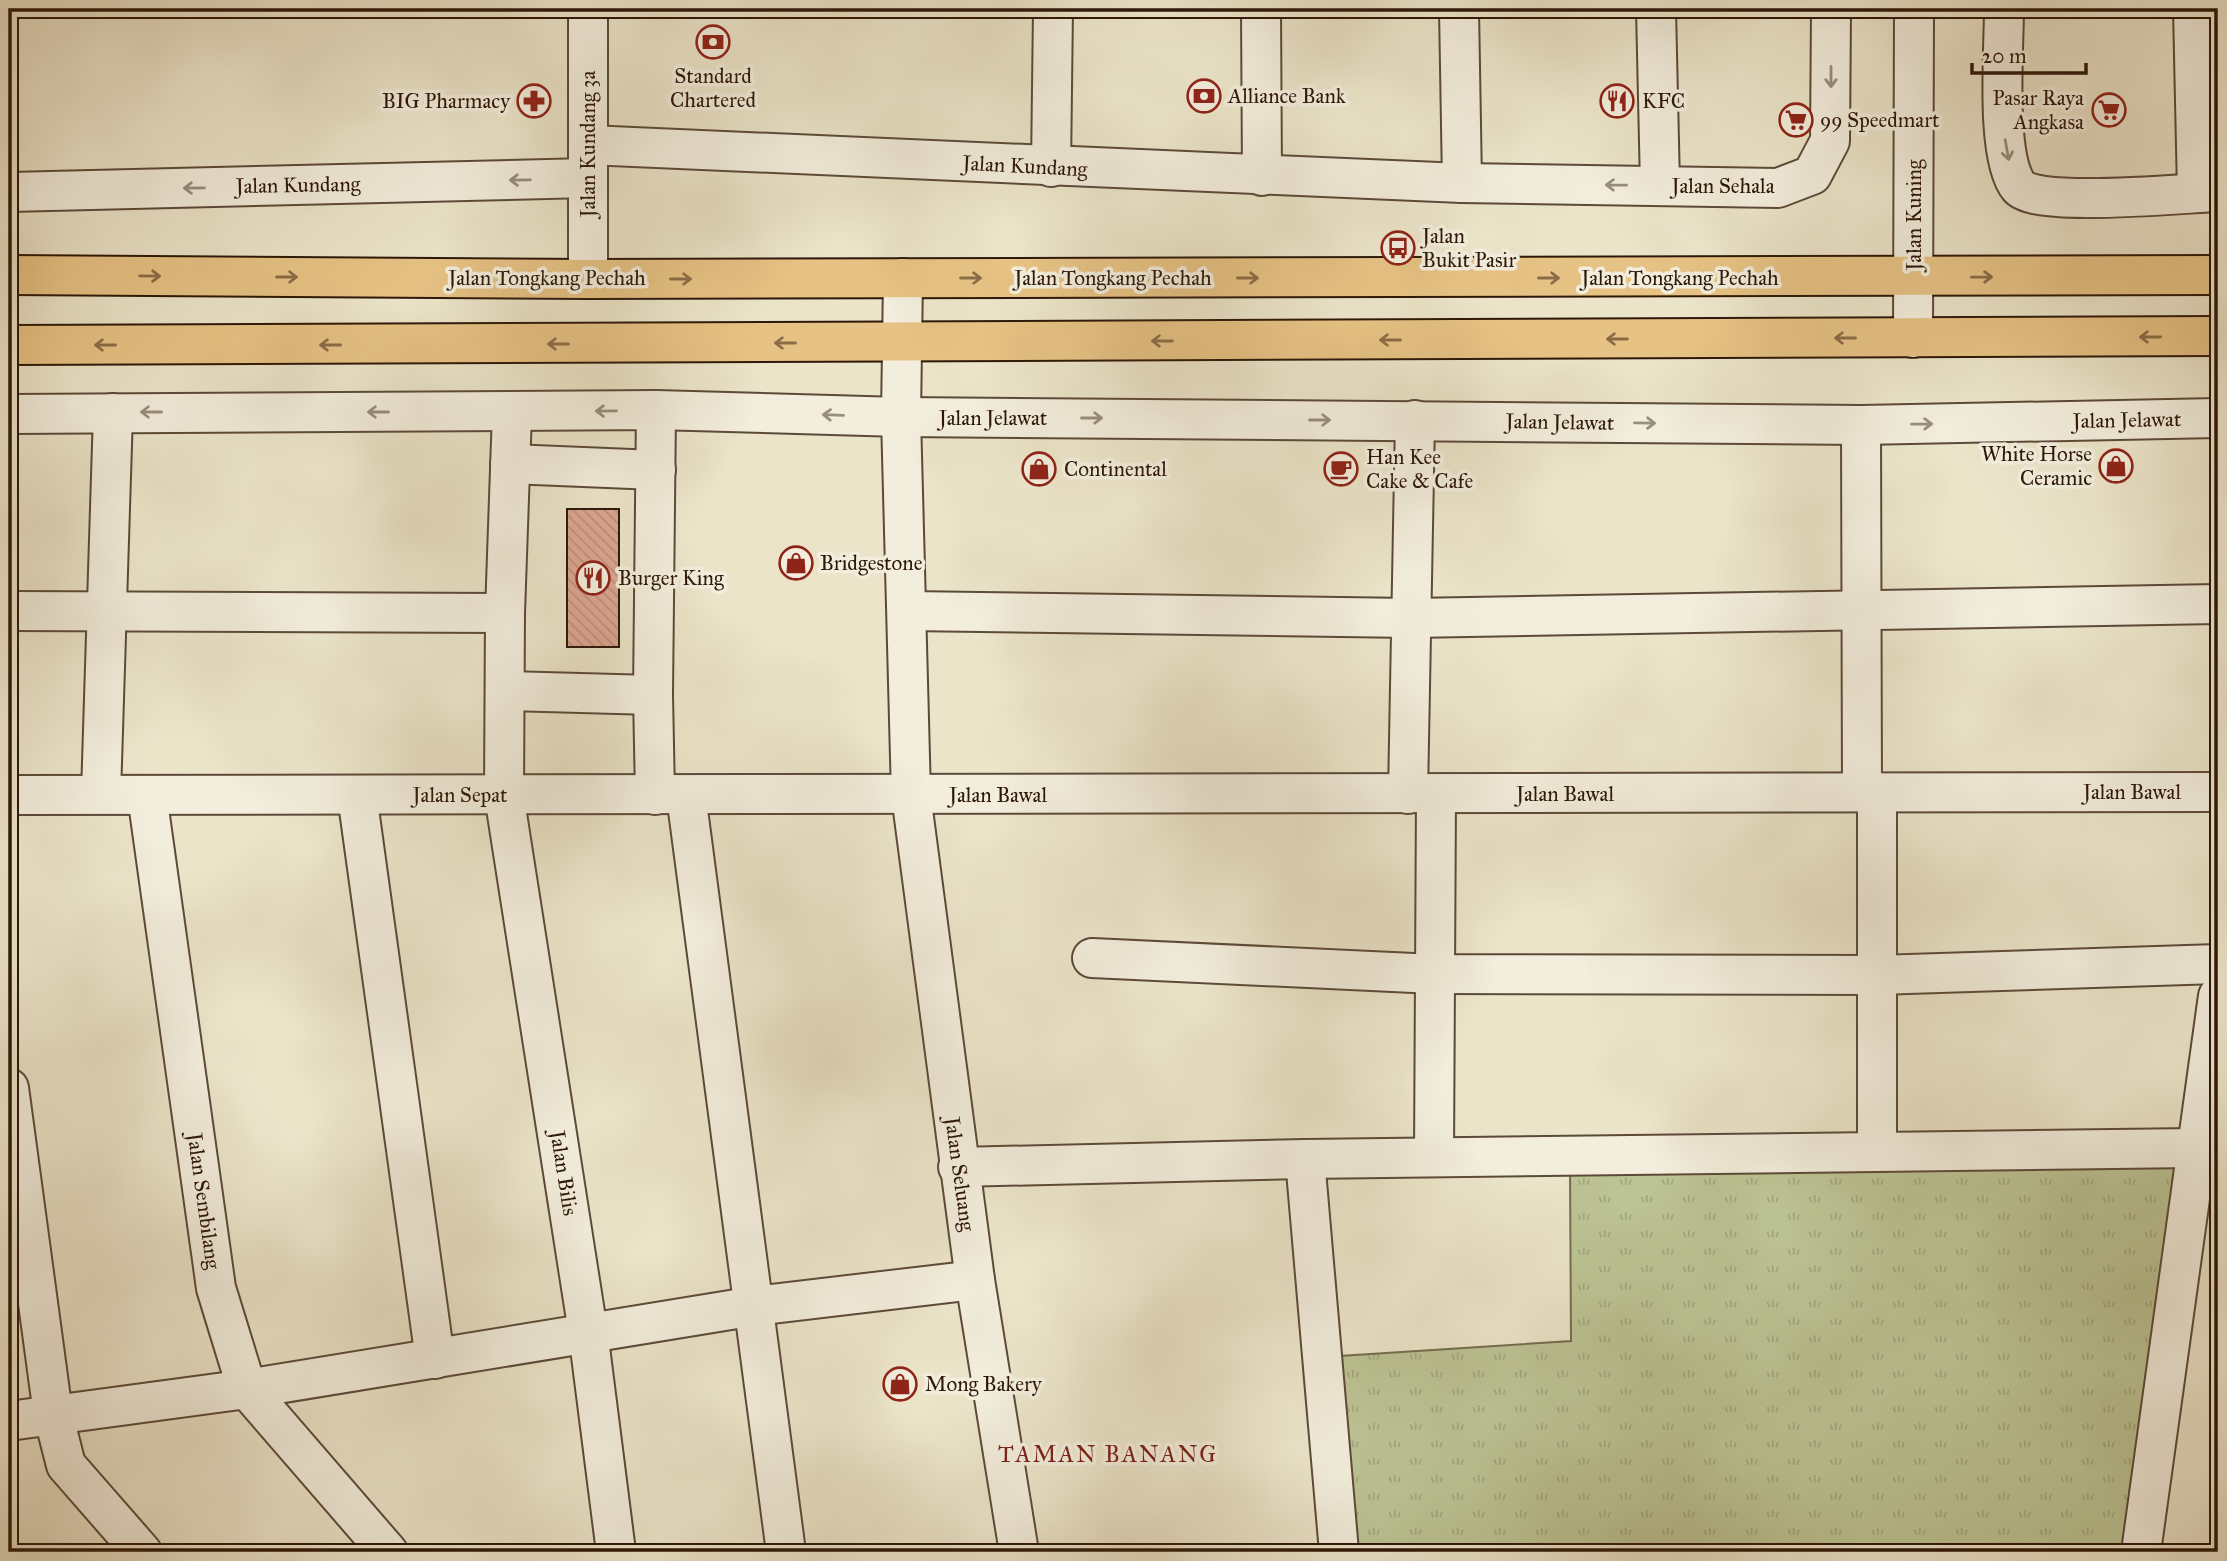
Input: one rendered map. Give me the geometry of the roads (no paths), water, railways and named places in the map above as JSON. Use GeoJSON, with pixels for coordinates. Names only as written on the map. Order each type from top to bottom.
{"type":"FeatureCollection","features":[{"type":"Feature","properties":{"kind":"main road","name":"Jalan Tongkang Pechah"},"geometry":{"type":"LineString","coordinates":[[9,275],[588,279],[1913,278],[2218,275]]}},
{"type":"Feature","properties":{"kind":"main road"},"geometry":{"type":"LineString","coordinates":[[9,345],[2218,336]]}},
{"type":"Feature","properties":{"kind":"street","name":"Jalan Kundang 3a"},"geometry":{"type":"LineString","coordinates":[[588,9],[588,279]]}},
{"type":"Feature","properties":{"kind":"street"},"geometry":{"type":"LineString","coordinates":[[1051,167],[1053,9]]}},
{"type":"Feature","properties":{"kind":"street"},"geometry":{"type":"LineString","coordinates":[[1261,9],[1262,176]]}},
{"type":"Feature","properties":{"kind":"street"},"geometry":{"type":"LineString","coordinates":[[1459,9],[1462,183]]}},
{"type":"Feature","properties":{"kind":"street"},"geometry":{"type":"LineString","coordinates":[[1656,9],[1660,186]]}},
{"type":"Feature","properties":{"kind":"street","name":"Jalan Sehala"},"geometry":{"type":"LineString","coordinates":[[1462,183],[1778,188],[1812,175],[1830,141],[1831,9]]}},
{"type":"Feature","properties":{"kind":"street","name":"Jalan Kuning"},"geometry":{"type":"LineString","coordinates":[[1913,338],[1914,9]]}},
{"type":"Feature","properties":{"kind":"street"},"geometry":{"type":"LineString","coordinates":[[2004,9],[2005,142],[2011,172],[2020,189],[2034,197],[2063,199],[2208,192],[2193,9]]}},
{"type":"Feature","properties":{"kind":"street","name":"Jalan Kundang"},"geometry":{"type":"LineString","coordinates":[[9,192],[588,162],[1051,167],[1462,183]]}},
{"type":"Feature","properties":{"kind":"street","name":"Jalan Seluang"},"geometry":{"type":"LineString","coordinates":[[903,278],[901,417],[911,795],[958,1167],[1019,1552]]}},
{"type":"Feature","properties":{"kind":"street"},"geometry":{"type":"LineString","coordinates":[[656,410],[653,695],[755,1306],[786,1552]]}},
{"type":"Feature","properties":{"kind":"street","name":"Jalan Jelawat"},"geometry":{"type":"LineString","coordinates":[[9,414],[656,410],[901,417],[1861,425],[2218,418]]}},
{"type":"Feature","properties":{"kind":"street"},"geometry":{"type":"LineString","coordinates":[[101,794],[113,412]]}},
{"type":"Feature","properties":{"kind":"street","name":"Jalan Bilis"},"geometry":{"type":"LineString","coordinates":[[512,412],[505,613],[505,795],[588,1332],[616,1552]]}},
{"type":"Feature","properties":{"kind":"street"},"geometry":{"type":"LineString","coordinates":[[1415,420],[1411,618],[1435,974],[1434,1157]]}},
{"type":"Feature","properties":{"kind":"street"},"geometry":{"type":"LineString","coordinates":[[1861,425],[1863,609],[1877,975],[1877,1150]]}},
{"type":"Feature","properties":{"kind":"street"},"geometry":{"type":"LineString","coordinates":[[510,464],[656,470]]}},
{"type":"Feature","properties":{"kind":"street"},"geometry":{"type":"LineString","coordinates":[[906,611],[1411,618],[2218,604]]}},
{"type":"Feature","properties":{"kind":"street"},"geometry":{"type":"LineString","coordinates":[[9,611],[505,613]]}},
{"type":"Feature","properties":{"kind":"street"},"geometry":{"type":"LineString","coordinates":[[505,691],[653,695]]}},
{"type":"Feature","properties":{"kind":"street","name":"Jalan Bawal"},"geometry":{"type":"LineString","coordinates":[[911,795],[2218,792]]}},
{"type":"Feature","properties":{"kind":"street","name":"Jalan Sepat"},"geometry":{"type":"LineString","coordinates":[[9,795],[911,795]]}},
{"type":"Feature","properties":{"kind":"street","name":"Jalan Sembilang"},"geometry":{"type":"LineString","coordinates":[[148,795],[216,1288],[247,1389],[388,1552]]}},
{"type":"Feature","properties":{"kind":"street"},"geometry":{"type":"LineString","coordinates":[[357,795],[435,1359]]}},
{"type":"Feature","properties":{"kind":"street"},"geometry":{"type":"LineString","coordinates":[[1092,957],[1435,974],[1877,975],[2218,964]]}},
{"type":"Feature","properties":{"kind":"street"},"geometry":{"type":"LineString","coordinates":[[2141,1552],[2218,996]]}},
{"type":"Feature","properties":{"kind":"street"},"geometry":{"type":"LineString","coordinates":[[9,1088],[53,1415],[66,1465],[142,1552]]}},
{"type":"Feature","properties":{"kind":"street"},"geometry":{"type":"LineString","coordinates":[[958,1167],[1305,1158],[2195,1148]]}},
{"type":"Feature","properties":{"kind":"street"},"geometry":{"type":"LineString","coordinates":[[1305,1158],[1339,1552]]}},
{"type":"Feature","properties":{"kind":"street"},"geometry":{"type":"LineString","coordinates":[[9,1421],[247,1389],[755,1306],[975,1280]]}},
{"type":"Feature","properties":{"kind":"place","name":"Standard Chartered"},"geometry":{"type":"Point","coordinates":[713,42]}},
{"type":"Feature","properties":{"kind":"place","name":"Alliance Bank"},"geometry":{"type":"Point","coordinates":[1204,96]}},
{"type":"Feature","properties":{"kind":"place","name":"BIG Pharmacy"},"geometry":{"type":"Point","coordinates":[534,101]}},
{"type":"Feature","properties":{"kind":"place","name":"KFC"},"geometry":{"type":"Point","coordinates":[1617,101]}},
{"type":"Feature","properties":{"kind":"place","name":"Pasar Raya Angkasa"},"geometry":{"type":"Point","coordinates":[2109,110]}},
{"type":"Feature","properties":{"kind":"place","name":"99 Speedmart"},"geometry":{"type":"Point","coordinates":[1796,120]}},
{"type":"Feature","properties":{"kind":"place","name":"Jalan Bukit Pasir"},"geometry":{"type":"Point","coordinates":[1398,248]}},
{"type":"Feature","properties":{"kind":"place","name":"White Horse Ceramic"},"geometry":{"type":"Point","coordinates":[2116,466]}},
{"type":"Feature","properties":{"kind":"place","name":"Continental"},"geometry":{"type":"Point","coordinates":[1039,469]}},
{"type":"Feature","properties":{"kind":"place","name":"Han Kee Cake & Cafe"},"geometry":{"type":"Point","coordinates":[1341,469]}},
{"type":"Feature","properties":{"kind":"place","name":"Bridgestone"},"geometry":{"type":"Point","coordinates":[796,563]}},
{"type":"Feature","properties":{"kind":"place","name":"Burger King"},"geometry":{"type":"Point","coordinates":[593,578]}},
{"type":"Feature","properties":{"kind":"place","name":"Mong Bakery"},"geometry":{"type":"Point","coordinates":[900,1384]}},
{"type":"Feature","properties":{"kind":"district","name":"TAMAN BANANG"},"geometry":{"type":"Point","coordinates":[1108,1454]}}]}
